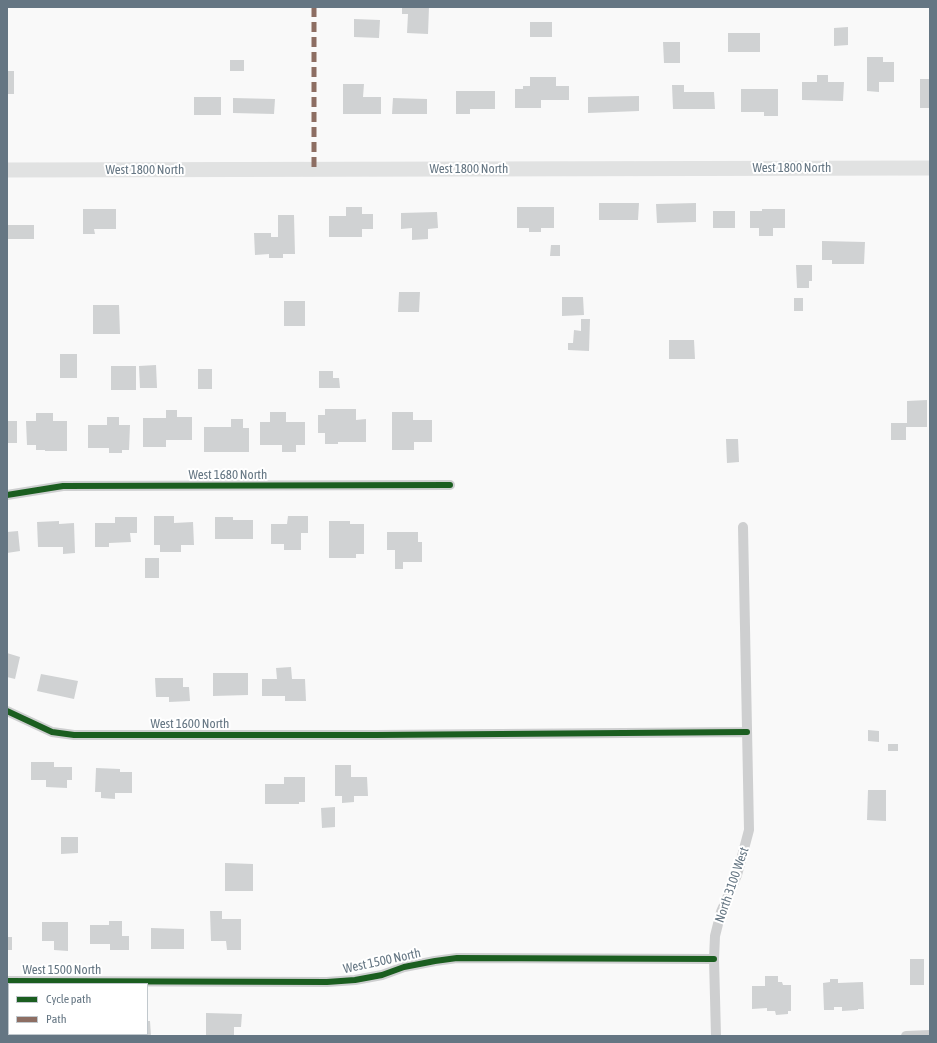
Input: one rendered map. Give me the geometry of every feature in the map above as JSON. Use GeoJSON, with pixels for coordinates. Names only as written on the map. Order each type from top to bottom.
{"type":"FeatureCollection","features":[{"type":"Feature","properties":{"kind":"main road","name":"West 1800 North"},"geometry":{"type":"LineString","coordinates":[[7,170],[930,168]]}},
{"type":"Feature","properties":{"kind":"street","name":"West 1680 North"},"geometry":{"type":"LineString","coordinates":[[7,495],[63,486],[450,485]]}},
{"type":"Feature","properties":{"kind":"street","name":"North 3100 West"},"geometry":{"type":"LineString","coordinates":[[716,1036],[714,959],[715,936],[721,912],[737,874],[750,830],[743,527]]}},
{"type":"Feature","properties":{"kind":"street","name":"West 1600 North"},"geometry":{"type":"LineString","coordinates":[[7,711],[52,732],[74,735],[377,735],[747,732]]}},
{"type":"Feature","properties":{"kind":"street","name":"West 1500 North"},"geometry":{"type":"LineString","coordinates":[[7,981],[88,983],[327,982],[354,980],[382,975],[404,967],[457,958],[714,959]]}},
{"type":"Feature","properties":{"kind":"street"},"geometry":{"type":"LineString","coordinates":[[906,1036],[930,1034]]}},
{"type":"Feature","properties":{"kind":"building"},"geometry":{"type":"Polygon","coordinates":[[[402,7],[429,7],[428,34],[407,33],[408,14],[402,14],[402,7]]]}},
{"type":"Feature","properties":{"kind":"building"},"geometry":{"type":"Polygon","coordinates":[[[354,19],[380,20],[379,38],[354,37],[354,19]]]}},
{"type":"Feature","properties":{"kind":"building"},"geometry":{"type":"Polygon","coordinates":[[[530,22],[552,22],[552,37],[530,37],[530,22]]]}},
{"type":"Feature","properties":{"kind":"building"},"geometry":{"type":"Polygon","coordinates":[[[848,27],[848,45],[834,46],[834,28],[848,27]]]}},
{"type":"Feature","properties":{"kind":"building"},"geometry":{"type":"Polygon","coordinates":[[[728,33],[760,33],[760,52],[728,52],[728,33]]]}},
{"type":"Feature","properties":{"kind":"building"},"geometry":{"type":"Polygon","coordinates":[[[663,42],[680,42],[680,63],[664,63],[663,42]]]}},
{"type":"Feature","properties":{"kind":"building"},"geometry":{"type":"Polygon","coordinates":[[[867,57],[883,57],[883,62],[894,62],[894,82],[879,82],[879,92],[867,91],[867,57]]]}},
{"type":"Feature","properties":{"kind":"building"},"geometry":{"type":"Polygon","coordinates":[[[230,60],[244,60],[244,71],[230,71],[230,60]]]}},
{"type":"Feature","properties":{"kind":"building"},"geometry":{"type":"Polygon","coordinates":[[[7,71],[14,71],[14,94],[7,94],[7,71]]]}},
{"type":"Feature","properties":{"kind":"building"},"geometry":{"type":"Polygon","coordinates":[[[817,75],[828,75],[828,82],[844,82],[843,101],[802,100],[802,82],[817,82],[817,75]]]}},
{"type":"Feature","properties":{"kind":"building"},"geometry":{"type":"Polygon","coordinates":[[[530,77],[556,77],[556,86],[569,86],[569,100],[541,100],[541,108],[515,108],[515,89],[523,89],[523,86],[530,86],[530,77]]]}},
{"type":"Feature","properties":{"kind":"building"},"geometry":{"type":"Polygon","coordinates":[[[920,79],[930,79],[930,108],[920,108],[920,79]]]}},
{"type":"Feature","properties":{"kind":"building"},"geometry":{"type":"Polygon","coordinates":[[[343,84],[364,84],[363,97],[381,97],[381,114],[343,114],[343,84]]]}},
{"type":"Feature","properties":{"kind":"building"},"geometry":{"type":"Polygon","coordinates":[[[672,85],[684,85],[684,92],[714,92],[715,109],[673,109],[672,85]]]}},
{"type":"Feature","properties":{"kind":"building"},"geometry":{"type":"Polygon","coordinates":[[[741,89],[778,89],[778,116],[764,116],[764,112],[741,112],[741,89]]]}},
{"type":"Feature","properties":{"kind":"building"},"geometry":{"type":"Polygon","coordinates":[[[456,91],[495,91],[495,109],[470,109],[470,114],[456,114],[456,91]]]}},
{"type":"Feature","properties":{"kind":"building"},"geometry":{"type":"Polygon","coordinates":[[[639,96],[639,111],[588,113],[588,97],[639,96]]]}},
{"type":"Feature","properties":{"kind":"building"},"geometry":{"type":"Polygon","coordinates":[[[194,97],[221,97],[221,115],[194,115],[194,97]]]}},
{"type":"Feature","properties":{"kind":"building"},"geometry":{"type":"Polygon","coordinates":[[[233,98],[275,99],[274,114],[233,113],[233,98]]]}},
{"type":"Feature","properties":{"kind":"building"},"geometry":{"type":"Polygon","coordinates":[[[393,98],[427,99],[427,114],[392,114],[393,98]]]}},
{"type":"Feature","properties":{"kind":"building"},"geometry":{"type":"Polygon","coordinates":[[[599,203],[639,203],[638,220],[599,220],[599,203]]]}},
{"type":"Feature","properties":{"kind":"building"},"geometry":{"type":"Polygon","coordinates":[[[696,203],[696,222],[657,223],[656,204],[696,203]]]}},
{"type":"Feature","properties":{"kind":"building"},"geometry":{"type":"Polygon","coordinates":[[[346,207],[362,207],[362,214],[373,214],[373,229],[362,229],[362,237],[329,237],[329,216],[346,216],[346,207]]]}},
{"type":"Feature","properties":{"kind":"building"},"geometry":{"type":"Polygon","coordinates":[[[517,207],[554,207],[554,228],[541,228],[541,232],[529,232],[529,228],[517,228],[517,207]]]}},
{"type":"Feature","properties":{"kind":"building"},"geometry":{"type":"Polygon","coordinates":[[[83,209],[116,209],[116,229],[94,229],[95,234],[83,234],[83,209]]]}},
{"type":"Feature","properties":{"kind":"building"},"geometry":{"type":"Polygon","coordinates":[[[762,209],[785,209],[785,228],[773,228],[773,236],[759,236],[759,228],[750,228],[750,211],[762,211],[762,209]]]}},
{"type":"Feature","properties":{"kind":"building"},"geometry":{"type":"Polygon","coordinates":[[[713,211],[735,211],[735,228],[713,228],[713,211]]]}},
{"type":"Feature","properties":{"kind":"building"},"geometry":{"type":"Polygon","coordinates":[[[437,212],[438,228],[428,229],[428,239],[412,240],[412,228],[401,229],[401,213],[437,212]]]}},
{"type":"Feature","properties":{"kind":"building"},"geometry":{"type":"Polygon","coordinates":[[[278,215],[294,215],[295,254],[283,254],[283,258],[269,258],[269,254],[255,255],[254,233],[271,233],[271,237],[278,237],[278,215]]]}},
{"type":"Feature","properties":{"kind":"building"},"geometry":{"type":"Polygon","coordinates":[[[7,225],[34,225],[34,239],[7,239],[7,225]]]}},
{"type":"Feature","properties":{"kind":"building"},"geometry":{"type":"Polygon","coordinates":[[[822,241],[865,242],[864,264],[832,264],[832,260],[822,260],[822,241]]]}},
{"type":"Feature","properties":{"kind":"building"},"geometry":{"type":"Polygon","coordinates":[[[551,245],[560,245],[560,256],[550,256],[551,245]]]}},
{"type":"Feature","properties":{"kind":"building"},"geometry":{"type":"Polygon","coordinates":[[[796,265],[812,265],[812,281],[809,281],[809,288],[797,288],[796,265]]]}},
{"type":"Feature","properties":{"kind":"building"},"geometry":{"type":"Polygon","coordinates":[[[399,292],[420,292],[419,312],[398,312],[399,292]]]}},
{"type":"Feature","properties":{"kind":"building"},"geometry":{"type":"Polygon","coordinates":[[[562,297],[583,297],[584,315],[562,316],[562,297]]]}},
{"type":"Feature","properties":{"kind":"building"},"geometry":{"type":"Polygon","coordinates":[[[794,298],[803,298],[803,311],[794,311],[794,298]]]}},
{"type":"Feature","properties":{"kind":"building"},"geometry":{"type":"Polygon","coordinates":[[[284,301],[305,301],[305,326],[284,326],[284,301]]]}},
{"type":"Feature","properties":{"kind":"building"},"geometry":{"type":"Polygon","coordinates":[[[93,305],[119,305],[120,334],[93,334],[93,305]]]}},
{"type":"Feature","properties":{"kind":"building"},"geometry":{"type":"Polygon","coordinates":[[[581,319],[590,319],[589,351],[568,350],[568,343],[573,343],[574,330],[581,331],[581,319]]]}},
{"type":"Feature","properties":{"kind":"building"},"geometry":{"type":"Polygon","coordinates":[[[669,340],[694,340],[695,359],[669,359],[669,340]]]}},
{"type":"Feature","properties":{"kind":"building"},"geometry":{"type":"Polygon","coordinates":[[[60,354],[77,354],[77,378],[60,378],[60,354]]]}},
{"type":"Feature","properties":{"kind":"building"},"geometry":{"type":"Polygon","coordinates":[[[156,365],[157,388],[140,388],[139,366],[156,365]]]}},
{"type":"Feature","properties":{"kind":"building"},"geometry":{"type":"Polygon","coordinates":[[[111,366],[136,366],[136,390],[111,390],[111,366]]]}},
{"type":"Feature","properties":{"kind":"building"},"geometry":{"type":"Polygon","coordinates":[[[198,369],[212,369],[212,389],[198,389],[198,369]]]}},
{"type":"Feature","properties":{"kind":"building"},"geometry":{"type":"Polygon","coordinates":[[[319,371],[333,371],[333,378],[339,378],[340,388],[319,388],[319,371]]]}},
{"type":"Feature","properties":{"kind":"building"},"geometry":{"type":"Polygon","coordinates":[[[927,400],[927,427],[906,427],[906,440],[891,440],[891,423],[907,423],[907,401],[927,400]]]}},
{"type":"Feature","properties":{"kind":"building"},"geometry":{"type":"Polygon","coordinates":[[[325,409],[356,409],[356,420],[366,419],[366,442],[338,442],[338,444],[325,444],[325,433],[318,433],[318,415],[325,415],[325,409]]]}},
{"type":"Feature","properties":{"kind":"building"},"geometry":{"type":"Polygon","coordinates":[[[166,410],[177,410],[177,417],[192,417],[192,440],[166,440],[166,447],[143,447],[143,418],[166,418],[166,410]]]}},
{"type":"Feature","properties":{"kind":"building"},"geometry":{"type":"Polygon","coordinates":[[[270,412],[286,412],[286,422],[305,422],[305,445],[296,445],[296,452],[282,452],[282,445],[260,445],[260,422],[270,422],[270,412]]]}},
{"type":"Feature","properties":{"kind":"building"},"geometry":{"type":"Polygon","coordinates":[[[392,412],[413,412],[413,420],[432,420],[432,442],[414,442],[414,450],[392,450],[392,412]]]}},
{"type":"Feature","properties":{"kind":"building"},"geometry":{"type":"Polygon","coordinates":[[[36,413],[53,413],[53,421],[67,421],[67,451],[36,450],[36,445],[27,445],[26,421],[36,421],[36,413]]]}},
{"type":"Feature","properties":{"kind":"building"},"geometry":{"type":"Polygon","coordinates":[[[107,417],[119,417],[119,425],[130,425],[129,450],[122,450],[122,453],[109,453],[109,448],[88,448],[88,425],[107,425],[107,417]]]}},
{"type":"Feature","properties":{"kind":"building"},"geometry":{"type":"Polygon","coordinates":[[[231,419],[243,419],[243,428],[249,428],[249,452],[204,452],[204,427],[231,427],[231,419]]]}},
{"type":"Feature","properties":{"kind":"building"},"geometry":{"type":"Polygon","coordinates":[[[7,421],[17,421],[17,443],[7,443],[7,421]]]}},
{"type":"Feature","properties":{"kind":"building"},"geometry":{"type":"Polygon","coordinates":[[[726,439],[738,439],[739,462],[727,463],[726,439]]]}},
{"type":"Feature","properties":{"kind":"building"},"geometry":{"type":"Polygon","coordinates":[[[154,516],[174,516],[174,523],[193,522],[194,545],[181,545],[181,552],[160,552],[160,545],[154,545],[154,516]]]}},
{"type":"Feature","properties":{"kind":"building"},"geometry":{"type":"Polygon","coordinates":[[[288,516],[308,516],[308,533],[301,533],[301,550],[284,550],[284,544],[271,544],[271,524],[287,524],[288,516]]]}},
{"type":"Feature","properties":{"kind":"building"},"geometry":{"type":"Polygon","coordinates":[[[115,517],[137,517],[137,533],[130,533],[131,542],[109,543],[109,547],[95,547],[95,523],[115,523],[115,517]]]}},
{"type":"Feature","properties":{"kind":"building"},"geometry":{"type":"Polygon","coordinates":[[[215,517],[233,517],[233,520],[253,520],[253,539],[215,539],[215,517]]]}},
{"type":"Feature","properties":{"kind":"building"},"geometry":{"type":"Polygon","coordinates":[[[59,521],[59,524],[74,523],[75,553],[63,554],[63,547],[38,547],[37,522],[59,521]]]}},
{"type":"Feature","properties":{"kind":"building"},"geometry":{"type":"Polygon","coordinates":[[[329,521],[350,521],[350,524],[364,524],[364,554],[356,554],[356,558],[329,558],[329,521]]]}},
{"type":"Feature","properties":{"kind":"building"},"geometry":{"type":"Polygon","coordinates":[[[18,531],[20,551],[7,553],[7,532],[18,531]]]}},
{"type":"Feature","properties":{"kind":"building"},"geometry":{"type":"Polygon","coordinates":[[[387,532],[418,532],[418,542],[422,542],[422,562],[403,562],[403,569],[395,569],[395,550],[387,550],[387,532]]]}},
{"type":"Feature","properties":{"kind":"building"},"geometry":{"type":"Polygon","coordinates":[[[145,558],[159,558],[159,578],[145,578],[145,558]]]}},
{"type":"Feature","properties":{"kind":"building"},"geometry":{"type":"Polygon","coordinates":[[[7,653],[20,657],[15,679],[7,677],[7,653]]]}},
{"type":"Feature","properties":{"kind":"building"},"geometry":{"type":"Polygon","coordinates":[[[291,667],[292,679],[305,679],[306,701],[285,701],[285,696],[262,696],[262,679],[277,679],[276,668],[291,667]]]}},
{"type":"Feature","properties":{"kind":"building"},"geometry":{"type":"Polygon","coordinates":[[[213,673],[248,673],[248,695],[213,696],[213,673]]]}},
{"type":"Feature","properties":{"kind":"building"},"geometry":{"type":"Polygon","coordinates":[[[41,674],[78,681],[74,699],[37,691],[41,674]]]}},
{"type":"Feature","properties":{"kind":"building"},"geometry":{"type":"Polygon","coordinates":[[[155,678],[183,678],[183,687],[189,687],[190,701],[169,702],[169,697],[156,697],[155,678]]]}},
{"type":"Feature","properties":{"kind":"building"},"geometry":{"type":"Polygon","coordinates":[[[868,730],[879,731],[879,742],[868,741],[868,730]]]}},
{"type":"Feature","properties":{"kind":"building"},"geometry":{"type":"Polygon","coordinates":[[[888,744],[898,744],[898,751],[888,751],[888,744]]]}},
{"type":"Feature","properties":{"kind":"building"},"geometry":{"type":"Polygon","coordinates":[[[31,762],[54,762],[54,767],[72,767],[72,780],[67,780],[67,788],[46,787],[46,780],[31,780],[31,762]]]}},
{"type":"Feature","properties":{"kind":"building"},"geometry":{"type":"Polygon","coordinates":[[[335,765],[351,765],[351,777],[367,777],[368,796],[354,796],[354,802],[342,803],[342,796],[335,796],[335,765]]]}},
{"type":"Feature","properties":{"kind":"building"},"geometry":{"type":"Polygon","coordinates":[[[96,768],[120,769],[120,772],[132,772],[132,793],[115,793],[115,799],[101,798],[101,792],[95,792],[96,768]]]}},
{"type":"Feature","properties":{"kind":"building"},"geometry":{"type":"Polygon","coordinates":[[[284,777],[305,777],[305,802],[299,802],[299,804],[265,804],[265,784],[284,784],[284,777]]]}},
{"type":"Feature","properties":{"kind":"building"},"geometry":{"type":"Polygon","coordinates":[[[868,790],[886,790],[886,821],[867,820],[868,790]]]}},
{"type":"Feature","properties":{"kind":"building"},"geometry":{"type":"Polygon","coordinates":[[[335,807],[335,827],[322,828],[321,808],[335,807]]]}},
{"type":"Feature","properties":{"kind":"building"},"geometry":{"type":"Polygon","coordinates":[[[61,837],[78,837],[78,853],[61,854],[61,837]]]}},
{"type":"Feature","properties":{"kind":"building"},"geometry":{"type":"Polygon","coordinates":[[[225,863],[253,864],[253,891],[225,891],[225,863]]]}},
{"type":"Feature","properties":{"kind":"building"},"geometry":{"type":"Polygon","coordinates":[[[210,911],[222,911],[222,919],[241,919],[241,950],[227,950],[226,941],[211,941],[210,911]]]}},
{"type":"Feature","properties":{"kind":"building"},"geometry":{"type":"Polygon","coordinates":[[[109,921],[122,921],[122,936],[129,936],[129,950],[110,950],[110,944],[90,944],[90,925],[109,925],[109,921]]]}},
{"type":"Feature","properties":{"kind":"building"},"geometry":{"type":"Polygon","coordinates":[[[42,922],[68,922],[68,951],[54,950],[54,941],[42,941],[42,922]]]}},
{"type":"Feature","properties":{"kind":"building"},"geometry":{"type":"Polygon","coordinates":[[[151,928],[184,929],[184,949],[151,949],[151,928]]]}},
{"type":"Feature","properties":{"kind":"building"},"geometry":{"type":"Polygon","coordinates":[[[7,937],[12,937],[12,950],[7,950],[7,937]]]}},
{"type":"Feature","properties":{"kind":"building"},"geometry":{"type":"Polygon","coordinates":[[[910,959],[924,959],[924,985],[910,985],[910,959]]]}},
{"type":"Feature","properties":{"kind":"building"},"geometry":{"type":"Polygon","coordinates":[[[765,976],[778,976],[778,982],[782,982],[783,985],[791,985],[791,1011],[788,1011],[788,1014],[776,1015],[775,1011],[767,1011],[767,1008],[752,1009],[752,986],[765,986],[765,976]]]}},
{"type":"Feature","properties":{"kind":"building"},"geometry":{"type":"Polygon","coordinates":[[[830,979],[838,979],[838,983],[863,982],[864,1009],[842,1011],[842,1007],[834,1007],[834,1010],[824,1010],[823,983],[830,982],[830,979]]]}},
{"type":"Feature","properties":{"kind":"building"},"geometry":{"type":"Polygon","coordinates":[[[206,1013],[242,1014],[241,1027],[234,1027],[234,1036],[206,1035],[206,1013]]]}},
{"type":"Feature","properties":{"kind":"building"},"geometry":{"type":"Polygon","coordinates":[[[148,1021],[150,1021],[151,1036],[122,1036],[148,1035],[148,1021]]]}},
{"type":"Feature","properties":{"kind":"building"},"geometry":{"type":"Polygon","coordinates":[[[24,1035],[53,1035],[53,1036],[24,1035]]]}},
{"type":"Feature","properties":{"kind":"marked path"},"geometry":{"type":"LineString","coordinates":[[314,7],[314,169]]}},
{"type":"Feature","properties":{"kind":"cycle path"},"geometry":{"type":"LineString","coordinates":[[7,495],[63,486],[450,485]]}},
{"type":"Feature","properties":{"kind":"cycle path"},"geometry":{"type":"LineString","coordinates":[[7,711],[52,732],[74,735],[377,735],[747,732]]}},
{"type":"Feature","properties":{"kind":"cycle path"},"geometry":{"type":"LineString","coordinates":[[7,981],[327,982],[355,980],[382,975],[404,967],[457,958],[714,959]]}}]}
